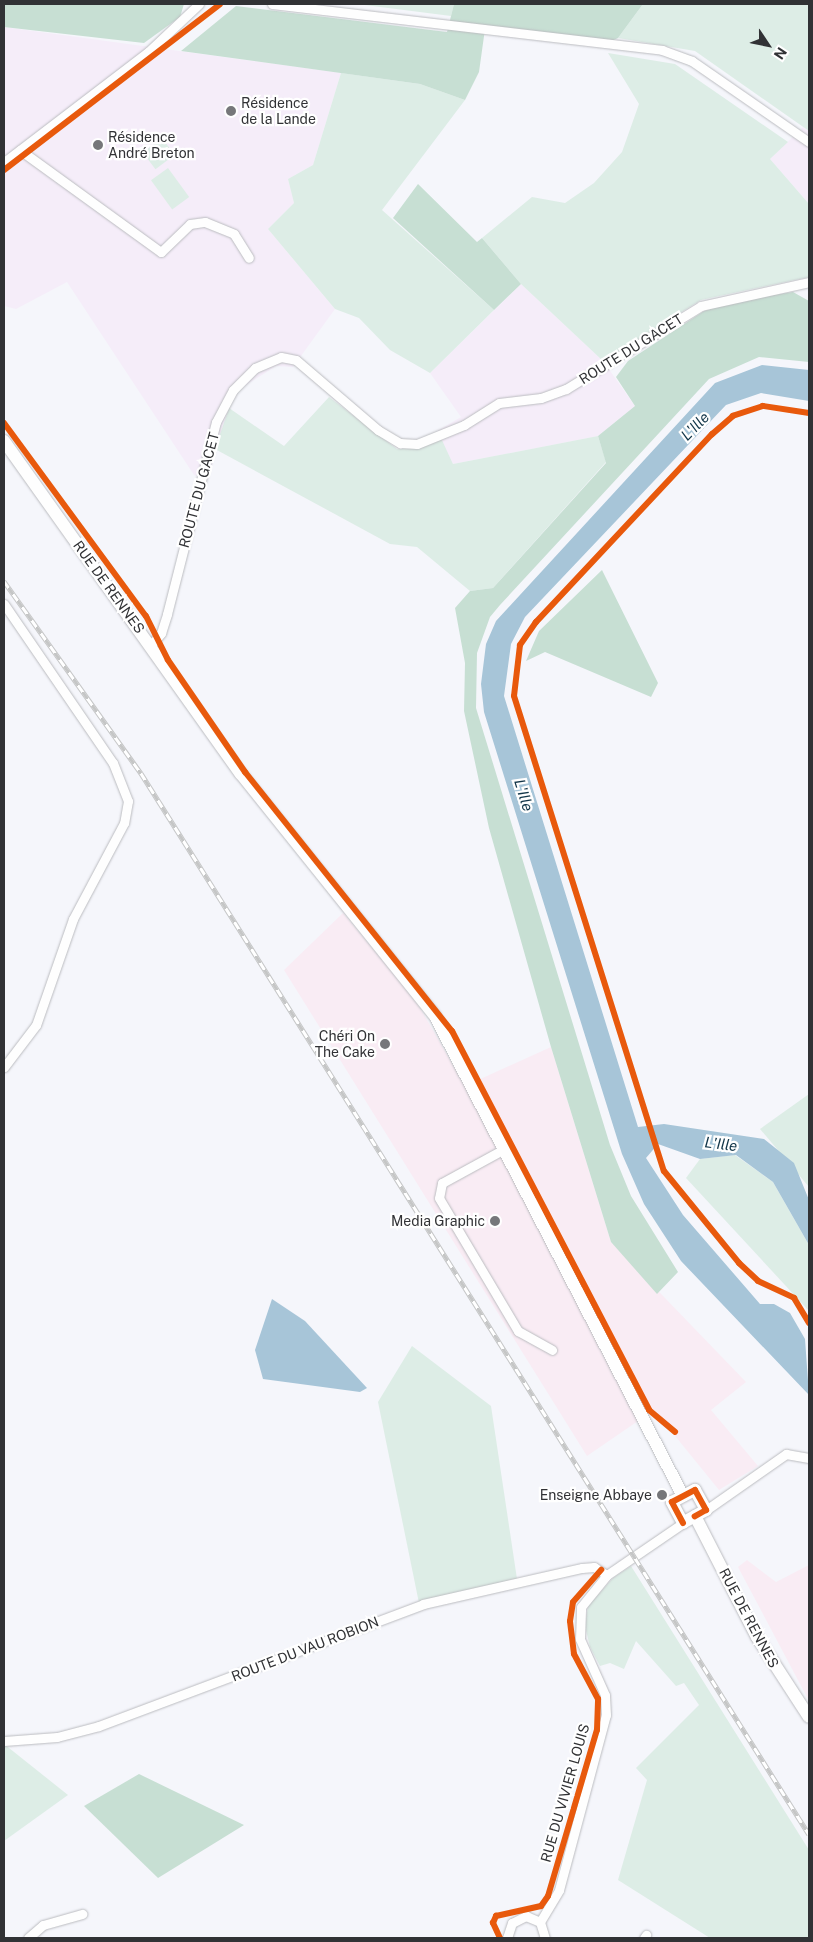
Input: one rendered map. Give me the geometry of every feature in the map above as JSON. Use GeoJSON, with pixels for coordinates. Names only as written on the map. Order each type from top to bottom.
{"type":"FeatureCollection","features":[{"type":"Feature","properties":{"kind":"main road","name":"RUE DE RENNES"},"geometry":{"type":"LineString","coordinates":[[4,442],[151,645],[241,774],[435,1016],[506,1148],[683,1496],[694,1490],[700,1513],[757,1637],[809,1717]]}},
{"type":"Feature","properties":{"kind":"main road"},"geometry":{"type":"LineString","coordinates":[[683,1496],[672,1502],[683,1523],[700,1513]]}},
{"type":"Feature","properties":{"kind":"street"},"geometry":{"type":"LineString","coordinates":[[4,162],[148,52],[198,4]]}},
{"type":"Feature","properties":{"kind":"street"},"geometry":{"type":"LineString","coordinates":[[272,4],[662,50],[692,61],[809,142]]}},
{"type":"Feature","properties":{"kind":"street"},"geometry":{"type":"LineString","coordinates":[[20,150],[142,241],[161,252],[190,224],[206,222],[234,234],[249,258]]}},
{"type":"Feature","properties":{"kind":"street","name":"ROUTE DU GACET"},"geometry":{"type":"LineString","coordinates":[[151,645],[162,634],[168,614],[216,422],[233,390],[255,368],[281,357],[296,360],[378,430],[400,443],[417,444],[464,425],[498,403],[541,398],[566,389],[700,306],[809,282]]}},
{"type":"Feature","properties":{"kind":"street"},"geometry":{"type":"LineString","coordinates":[[4,604],[113,763],[128,801],[124,823],[73,919],[36,1024],[4,1067]]}},
{"type":"Feature","properties":{"kind":"street"},"geometry":{"type":"LineString","coordinates":[[506,1148],[442,1183],[439,1198],[518,1331],[552,1350]]}},
{"type":"Feature","properties":{"kind":"street"},"geometry":{"type":"LineString","coordinates":[[700,1513],[786,1454],[809,1458]]}},
{"type":"Feature","properties":{"kind":"street","name":"RUE DU VIVIER LOUIS"},"geometry":{"type":"LineString","coordinates":[[540,1922],[559,1890],[603,1734],[605,1695],[580,1639],[578,1621],[584,1600],[607,1575],[683,1523]]}},
{"type":"Feature","properties":{"kind":"street","name":"ROUTE DU VAU ROBION"},"geometry":{"type":"LineString","coordinates":[[4,1741],[57,1738],[99,1726],[423,1604],[582,1568],[594,1567],[607,1575]]}},
{"type":"Feature","properties":{"kind":"street"},"geometry":{"type":"LineString","coordinates":[[28,1938],[43,1925],[82,1914]]}},
{"type":"Feature","properties":{"kind":"street"},"geometry":{"type":"LineString","coordinates":[[507,1938],[516,1919],[526,1916],[540,1922],[545,1938]]}},
{"type":"Feature","properties":{"kind":"shaded area"},"geometry":{"type":"Polygon","coordinates":[[[357,4],[454,4],[451,16],[357,4]]]}},
{"type":"Feature","properties":{"kind":"shaded area"},"geometry":{"type":"Polygon","coordinates":[[[643,4],[809,4],[809,131],[695,51],[618,38],[643,4]]]}},
{"type":"Feature","properties":{"kind":"shaded area"},"geometry":{"type":"Polygon","coordinates":[[[4,27],[341,73],[313,165],[288,179],[294,203],[268,229],[335,309],[293,367],[276,366],[240,389],[229,408],[208,479],[194,475],[67,282],[16,309],[4,306],[4,27]]]}},
{"type":"Feature","properties":{"kind":"shaded area"},"geometry":{"type":"Polygon","coordinates":[[[608,53],[675,64],[788,142],[770,159],[809,204],[809,277],[701,300],[603,361],[521,284],[482,238],[532,197],[565,203],[594,183],[622,152],[639,104],[608,53]]]}},
{"type":"Feature","properties":{"kind":"shaded area"},"geometry":{"type":"Polygon","coordinates":[[[341,73],[420,84],[465,100],[382,210],[494,310],[430,373],[390,350],[359,318],[335,309],[268,229],[294,203],[288,179],[313,165],[341,73]]]}},
{"type":"Feature","properties":{"kind":"shaded area"},"geometry":{"type":"Polygon","coordinates":[[[803,127],[809,131],[809,204],[770,159],[803,127]]]}},
{"type":"Feature","properties":{"kind":"shaded area"},"geometry":{"type":"Polygon","coordinates":[[[162,138],[175,155],[155,169],[143,152],[162,138]]]}},
{"type":"Feature","properties":{"kind":"shaded area"},"geometry":{"type":"Polygon","coordinates":[[[168,168],[189,197],[172,209],[151,180],[168,168]]]}},
{"type":"Feature","properties":{"kind":"shaded area"},"geometry":{"type":"Polygon","coordinates":[[[521,284],[603,361],[635,406],[598,436],[453,464],[437,431],[461,417],[430,373],[521,284]]]}},
{"type":"Feature","properties":{"kind":"shaded area"},"geometry":{"type":"Polygon","coordinates":[[[329,397],[397,449],[416,448],[441,438],[453,464],[598,436],[606,462],[493,588],[470,591],[417,547],[390,544],[215,449],[229,408],[284,446],[329,397]]]}},
{"type":"Feature","properties":{"kind":"shaded area"},"geometry":{"type":"Polygon","coordinates":[[[343,913],[416,1001],[465,1086],[551,1047],[611,1242],[746,1382],[711,1410],[758,1466],[719,1490],[654,1410],[587,1456],[284,970],[343,913]]]}},
{"type":"Feature","properties":{"kind":"shaded area"},"geometry":{"type":"Polygon","coordinates":[[[809,1094],[809,1187],[760,1129],[809,1094]]]}},
{"type":"Feature","properties":{"kind":"shaded area"},"geometry":{"type":"Polygon","coordinates":[[[735,1155],[773,1182],[809,1245],[809,1311],[686,1178],[700,1159],[735,1155]]]}},
{"type":"Feature","properties":{"kind":"shaded area"},"geometry":{"type":"Polygon","coordinates":[[[412,1346],[491,1406],[517,1579],[419,1603],[378,1402],[412,1346]]]}},
{"type":"Feature","properties":{"kind":"shaded area"},"geometry":{"type":"Polygon","coordinates":[[[747,1560],[776,1582],[809,1565],[808,1699],[738,1567],[747,1560]]]}},
{"type":"Feature","properties":{"kind":"shaded area"},"geometry":{"type":"Polygon","coordinates":[[[631,1566],[809,1850],[809,1938],[710,1938],[618,1880],[647,1780],[636,1768],[699,1705],[684,1683],[676,1686],[636,1641],[624,1669],[610,1663],[600,1666],[590,1647],[585,1626],[588,1606],[613,1578],[631,1566]]]}},
{"type":"Feature","properties":{"kind":"shaded area"},"geometry":{"type":"Polygon","coordinates":[[[4,1744],[68,1795],[4,1841],[4,1744]]]}},
{"type":"Feature","properties":{"kind":"green space"},"geometry":{"type":"Polygon","coordinates":[[[4,4],[184,4],[180,17],[144,43],[4,27],[4,4]]]}},
{"type":"Feature","properties":{"kind":"green space"},"geometry":{"type":"Polygon","coordinates":[[[454,4],[643,4],[618,38],[607,43],[485,29],[479,72],[465,100],[420,84],[181,51],[236,6],[447,32],[454,4]]]}},
{"type":"Feature","properties":{"kind":"green space"},"geometry":{"type":"Polygon","coordinates":[[[418,184],[477,242],[482,238],[521,284],[494,310],[393,218],[418,184]]]}},
{"type":"Feature","properties":{"kind":"green space"},"geometry":{"type":"Polygon","coordinates":[[[793,292],[809,301],[809,362],[759,357],[709,379],[500,605],[490,617],[477,653],[476,708],[610,1145],[631,1196],[678,1272],[657,1294],[611,1242],[551,1047],[489,828],[464,711],[465,663],[455,608],[470,591],[493,588],[606,463],[598,436],[635,406],[616,377],[628,361],[704,311],[734,301],[793,292]]]}},
{"type":"Feature","properties":{"kind":"green space"},"geometry":{"type":"Polygon","coordinates":[[[602,570],[658,683],[651,697],[545,652],[526,661],[539,631],[602,570]]]}},
{"type":"Feature","properties":{"kind":"green space"},"geometry":{"type":"Polygon","coordinates":[[[139,1774],[244,1825],[158,1878],[84,1806],[139,1774]]]}},
{"type":"Feature","properties":{"kind":"water","name":"L'Ille"},"geometry":{"type":"Polygon","coordinates":[[[762,365],[809,370],[809,401],[761,393],[726,405],[525,617],[511,644],[504,696],[638,1127],[664,1124],[764,1139],[794,1163],[809,1200],[809,1245],[773,1182],[736,1155],[700,1159],[658,1144],[646,1158],[683,1215],[760,1304],[774,1304],[790,1313],[805,1339],[809,1395],[681,1261],[644,1204],[622,1154],[484,712],[481,684],[486,644],[496,621],[715,383],[762,365]]]}},
{"type":"Feature","properties":{"kind":"water"},"geometry":{"type":"Polygon","coordinates":[[[272,1299],[305,1321],[367,1388],[360,1392],[263,1379],[255,1350],[272,1299]]]}},
{"type":"Feature","properties":{"kind":"railway"},"geometry":{"type":"LineString","coordinates":[[4,581],[141,773],[809,1834]]}},
{"type":"Feature","properties":{"kind":"cycle path"},"geometry":{"type":"LineString","coordinates":[[4,170],[220,4]]}},
{"type":"Feature","properties":{"kind":"cycle path"},"geometry":{"type":"LineString","coordinates":[[809,413],[763,406],[733,416],[712,434],[536,622],[520,645],[514,696],[664,1171],[739,1263],[758,1281],[794,1298],[809,1323]]}},
{"type":"Feature","properties":{"kind":"cycle path"},"geometry":{"type":"LineString","coordinates":[[4,423],[146,616],[168,660],[245,772],[452,1031],[649,1410],[675,1432]]}},
{"type":"Feature","properties":{"kind":"cycle path"},"geometry":{"type":"LineString","coordinates":[[683,1523],[672,1502],[695,1490],[706,1510],[695,1516]]}},
{"type":"Feature","properties":{"kind":"cycle path"},"geometry":{"type":"LineString","coordinates":[[500,1938],[493,1923],[496,1916],[541,1906],[548,1896],[597,1730],[598,1699],[574,1654],[570,1621],[573,1602],[601,1570]]}},
{"type":"Feature","properties":{"kind":"place","name":"Résidence de la Lande"},"geometry":{"type":"Point","coordinates":[231,111]}},
{"type":"Feature","properties":{"kind":"place","name":"Résidence André Breton"},"geometry":{"type":"Point","coordinates":[98,145]}},
{"type":"Feature","properties":{"kind":"place","name":"Chéri On The Cake"},"geometry":{"type":"Point","coordinates":[385,1044]}},
{"type":"Feature","properties":{"kind":"place","name":"Media Graphic"},"geometry":{"type":"Point","coordinates":[495,1221]}},
{"type":"Feature","properties":{"kind":"place","name":"Enseigne Abbaye"},"geometry":{"type":"Point","coordinates":[662,1495]}}]}
